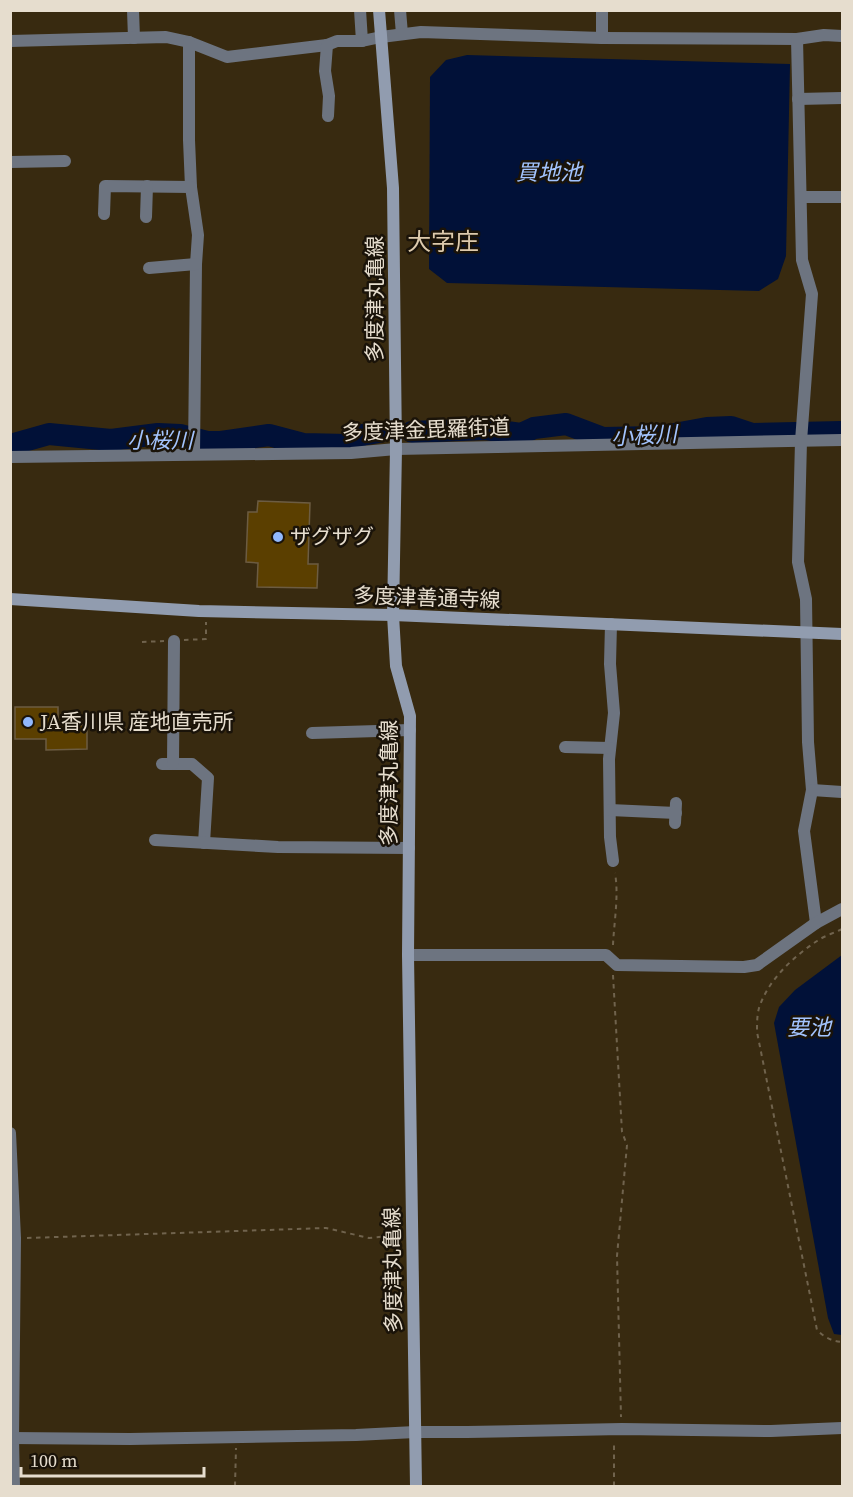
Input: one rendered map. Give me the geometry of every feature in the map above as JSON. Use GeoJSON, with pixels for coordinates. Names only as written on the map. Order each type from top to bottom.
{"type":"FeatureCollection","features":[{"type":"Feature","properties":{"kind":"main road","name":"多度津丸亀線"},"geometry":{"type":"LineString","coordinates":[[379,10],[393,188],[396,449],[393,615],[396,666],[410,716],[408,955],[416,1486]]}},
{"type":"Feature","properties":{"kind":"main road","name":"多度津善通寺線"},"geometry":{"type":"LineString","coordinates":[[10,599],[199,610],[393,615],[843,634]]}},
{"type":"Feature","properties":{"kind":"street"},"geometry":{"type":"LineString","coordinates":[[133,10],[134,38]]}},
{"type":"Feature","properties":{"kind":"street"},"geometry":{"type":"LineString","coordinates":[[360,10],[362,41]]}},
{"type":"Feature","properties":{"kind":"street"},"geometry":{"type":"LineString","coordinates":[[400,10],[402,34]]}},
{"type":"Feature","properties":{"kind":"street"},"geometry":{"type":"LineString","coordinates":[[602,10],[602,38]]}},
{"type":"Feature","properties":{"kind":"street"},"geometry":{"type":"LineString","coordinates":[[10,41],[166,37],[189,42],[227,57],[327,45],[337,41],[362,41],[421,32],[602,38],[797,39],[824,35],[843,36]]}},
{"type":"Feature","properties":{"kind":"street"},"geometry":{"type":"LineString","coordinates":[[797,39],[802,260],[812,294],[801,441],[798,562],[806,599],[808,742],[812,789],[804,831],[816,923]]}},
{"type":"Feature","properties":{"kind":"street"},"geometry":{"type":"LineString","coordinates":[[189,42],[190,187],[198,235],[194,450]]}},
{"type":"Feature","properties":{"kind":"street"},"geometry":{"type":"LineString","coordinates":[[327,45],[325,71],[329,96],[328,116]]}},
{"type":"Feature","properties":{"kind":"street"},"geometry":{"type":"LineString","coordinates":[[798,99],[843,98]]}},
{"type":"Feature","properties":{"kind":"street"},"geometry":{"type":"LineString","coordinates":[[10,162],[65,161]]}},
{"type":"Feature","properties":{"kind":"street"},"geometry":{"type":"LineString","coordinates":[[104,214],[105,186],[190,187]]}},
{"type":"Feature","properties":{"kind":"street"},"geometry":{"type":"LineString","coordinates":[[147,186],[147,217]]}},
{"type":"Feature","properties":{"kind":"street"},"geometry":{"type":"LineString","coordinates":[[801,197],[843,197]]}},
{"type":"Feature","properties":{"kind":"street"},"geometry":{"type":"LineString","coordinates":[[149,268],[196,264]]}},
{"type":"Feature","properties":{"kind":"street","name":"多度津金毘羅街道"},"geometry":{"type":"LineString","coordinates":[[10,457],[194,450],[351,453],[396,449],[843,440]]}},
{"type":"Feature","properties":{"kind":"street"},"geometry":{"type":"LineString","coordinates":[[611,624],[610,664],[614,713],[610,748],[610,837],[613,861]]}},
{"type":"Feature","properties":{"kind":"street"},"geometry":{"type":"LineString","coordinates":[[174,641],[168,764],[192,765],[208,778],[204,843]]}},
{"type":"Feature","properties":{"kind":"street"},"geometry":{"type":"LineString","coordinates":[[312,733],[410,730]]}},
{"type":"Feature","properties":{"kind":"street"},"geometry":{"type":"LineString","coordinates":[[565,747],[610,748]]}},
{"type":"Feature","properties":{"kind":"street"},"geometry":{"type":"LineString","coordinates":[[812,789],[843,792]]}},
{"type":"Feature","properties":{"kind":"street"},"geometry":{"type":"LineString","coordinates":[[610,810],[676,813]]}},
{"type":"Feature","properties":{"kind":"street"},"geometry":{"type":"LineString","coordinates":[[155,840],[278,848],[409,848]]}},
{"type":"Feature","properties":{"kind":"street"},"geometry":{"type":"LineString","coordinates":[[408,955],[606,955],[614,963],[744,967],[757,964],[816,923],[843,909]]}},
{"type":"Feature","properties":{"kind":"street"},"geometry":{"type":"LineString","coordinates":[[10,1133],[15,1238],[12,1438],[14,1486]]}},
{"type":"Feature","properties":{"kind":"street"},"geometry":{"type":"LineString","coordinates":[[12,1438],[130,1439],[415,1432],[618,1429],[771,1431],[843,1428]]}},
{"type":"Feature","properties":{"kind":"path"},"geometry":{"type":"LineString","coordinates":[[613,861],[616,880],[614,995],[622,1132],[627,1145],[617,1256],[618,1429],[614,1486]]}},
{"type":"Feature","properties":{"kind":"path"},"geometry":{"type":"LineString","coordinates":[[843,929],[818,940],[776,977],[758,1010],[757,1032],[817,1330],[823,1337],[843,1342]]}},
{"type":"Feature","properties":{"kind":"path"},"geometry":{"type":"LineString","coordinates":[[15,1238],[326,1228],[369,1238],[412,1234]]}},
{"type":"Feature","properties":{"kind":"path"},"geometry":{"type":"LineString","coordinates":[[235,1486],[236,1436]]}},
{"type":"Feature","properties":{"kind":"water","name":"買地池"},"geometry":{"type":"Polygon","coordinates":[[[467,55],[790,64],[786,256],[778,279],[759,291],[447,283],[429,269],[430,77],[446,60],[467,55]]]}},
{"type":"Feature","properties":{"kind":"water","name":"要池"},"geometry":{"type":"Polygon","coordinates":[[[842,955],[842,1335],[834,1334],[828,1318],[774,1023],[779,1007],[795,990],[842,955]]]}},
{"type":"Feature","properties":{"kind":"building","name":"ザグザグ"},"geometry":{"type":"Polygon","coordinates":[[[258,501],[310,503],[308,564],[318,564],[317,588],[257,587],[258,563],[246,562],[248,512],[257,512],[258,501]]]}},
{"type":"Feature","properties":{"kind":"building"},"geometry":{"type":"Polygon","coordinates":[[[15,707],[58,707],[58,725],[87,725],[87,749],[46,750],[46,739],[15,739],[15,707]]]}},
{"type":"Feature","properties":{"kind":"waterway","name":"小桜川"},"geometry":{"type":"LineString","coordinates":[[412,432],[485,429],[521,434],[534,428],[566,424],[603,438],[658,437],[707,428],[731,427],[752,434],[842,432]]}},
{"type":"Feature","properties":{"kind":"waterway","name":"小桜川"},"geometry":{"type":"LineString","coordinates":[[10,445],[49,434],[111,440],[158,434],[180,435],[207,442],[269,435],[303,444],[347,445],[362,435],[379,432]]}},
{"type":"Feature","properties":{"kind":"place","name":"ザグザグ"},"geometry":{"type":"Point","coordinates":[278,537]}},
{"type":"Feature","properties":{"kind":"place","name":"JA香川県 産地直売所"},"geometry":{"type":"Point","coordinates":[28,722]}},
{"type":"Feature","properties":{"kind":"district","name":"大字庄"},"geometry":{"type":"Point","coordinates":[443,242]}}]}
